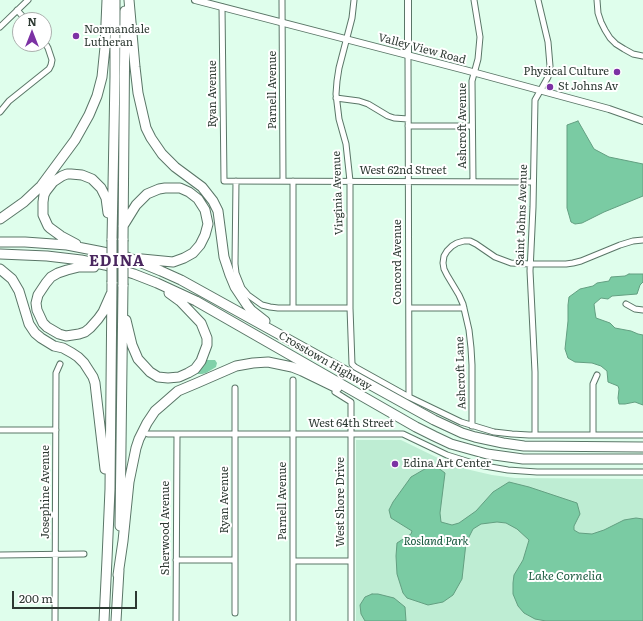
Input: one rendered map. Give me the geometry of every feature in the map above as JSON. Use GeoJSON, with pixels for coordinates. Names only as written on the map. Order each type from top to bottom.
{"type":"FeatureCollection","features":[{"type":"Feature","properties":{"kind":"highway"},"geometry":{"type":"LineString","coordinates":[[0,219],[24,202],[41,186],[75,140],[89,115],[97,96],[102,77],[107,0]]}},
{"type":"Feature","properties":{"kind":"highway"},"geometry":{"type":"LineString","coordinates":[[104,621],[110,489],[115,0]]}},
{"type":"Feature","properties":{"kind":"highway"},"geometry":{"type":"LineString","coordinates":[[116,621],[123,285],[125,0]]}},
{"type":"Feature","properties":{"kind":"highway"},"geometry":{"type":"LineString","coordinates":[[129,0],[138,93],[146,128],[156,146],[165,157],[175,167],[202,187],[213,201],[218,211],[225,262],[235,287],[251,310],[281,335]]}},
{"type":"Feature","properties":{"kind":"highway"},"geometry":{"type":"LineString","coordinates":[[98,251],[64,238],[48,226],[43,215],[43,199],[46,191],[56,179],[67,174],[82,175],[92,179],[101,188],[106,198],[108,224],[112,240]]}},
{"type":"Feature","properties":{"kind":"highway"},"geometry":{"type":"LineString","coordinates":[[123,226],[136,205],[145,196],[159,189],[168,188],[180,188],[198,199],[205,210],[207,220],[206,232],[200,245],[184,258],[172,262],[127,257]]}},
{"type":"Feature","properties":{"kind":"highway","name":"Crosstown Highway"},"geometry":{"type":"LineString","coordinates":[[0,242],[67,245],[127,257],[161,270],[434,420],[462,433],[503,443],[524,446],[643,447]]}},
{"type":"Feature","properties":{"kind":"highway","name":"Crosstown Highway"},"geometry":{"type":"LineString","coordinates":[[0,254],[64,257],[97,263],[142,276],[196,301],[399,417],[451,444],[499,456],[523,459],[643,459]]}},
{"type":"Feature","properties":{"kind":"highway"},"geometry":{"type":"LineString","coordinates":[[112,287],[103,312],[90,328],[79,334],[66,336],[59,334],[47,327],[37,310],[36,303],[42,288],[51,277],[58,273],[79,267],[119,269]]}},
{"type":"Feature","properties":{"kind":"highway"},"geometry":{"type":"LineString","coordinates":[[0,269],[12,279],[19,291],[29,324],[35,333],[54,346],[63,348],[78,357],[84,363],[93,378],[95,383],[106,477],[110,489]]}},
{"type":"Feature","properties":{"kind":"highway"},"geometry":{"type":"LineString","coordinates":[[122,307],[132,344],[138,359],[150,372],[158,377],[168,378],[179,377],[195,369],[201,361],[207,345],[207,338],[201,323],[180,301],[142,276]]}},
{"type":"Feature","properties":{"kind":"highway"},"geometry":{"type":"LineString","coordinates":[[118,575],[125,530],[129,482],[138,444],[147,423],[155,411],[178,391],[236,366],[268,362],[302,371],[399,417]]}},
{"type":"Feature","properties":{"kind":"street"},"geometry":{"type":"LineString","coordinates":[[0,27],[28,0]]}},
{"type":"Feature","properties":{"kind":"street","name":"Valley View Road"},"geometry":{"type":"LineString","coordinates":[[195,0],[408,55],[609,110],[643,121]]}},
{"type":"Feature","properties":{"kind":"street","name":"Parnell Avenue"},"geometry":{"type":"LineString","coordinates":[[282,0],[283,181]]}},
{"type":"Feature","properties":{"kind":"street","name":"Virginia Avenue"},"geometry":{"type":"LineString","coordinates":[[354,0],[352,18],[338,74],[336,98],[339,119],[346,144],[350,181],[350,308],[352,364],[409,397]]}},
{"type":"Feature","properties":{"kind":"street"},"geometry":{"type":"LineString","coordinates":[[336,98],[359,101],[368,104],[388,116],[408,120],[408,0]]}},
{"type":"Feature","properties":{"kind":"street","name":"Ashcroft Avenue"},"geometry":{"type":"LineString","coordinates":[[473,182],[472,81],[478,59],[480,37],[474,0]]}},
{"type":"Feature","properties":{"kind":"street","name":"Saint Johns Avenue"},"geometry":{"type":"LineString","coordinates":[[535,435],[535,372],[530,289],[530,264],[533,230],[534,100],[548,77],[550,66],[548,42],[538,0]]}},
{"type":"Feature","properties":{"kind":"street"},"geometry":{"type":"LineString","coordinates":[[598,0],[600,22],[610,38],[624,50],[632,54],[643,56]]}},
{"type":"Feature","properties":{"kind":"street","name":"Ryan Avenue"},"geometry":{"type":"LineString","coordinates":[[222,7],[224,180]]}},
{"type":"Feature","properties":{"kind":"street"},"geometry":{"type":"LineString","coordinates":[[0,112],[9,101],[49,69],[52,60],[49,52]]}},
{"type":"Feature","properties":{"kind":"street","name":"Concord Avenue"},"geometry":{"type":"LineString","coordinates":[[408,120],[409,397]]}},
{"type":"Feature","properties":{"kind":"street"},"geometry":{"type":"LineString","coordinates":[[408,126],[472,126]]}},
{"type":"Feature","properties":{"kind":"street","name":"West 62nd Street"},"geometry":{"type":"LineString","coordinates":[[224,180],[533,182]]}},
{"type":"Feature","properties":{"kind":"street"},"geometry":{"type":"LineString","coordinates":[[236,180],[235,264],[239,281],[242,288],[248,295],[262,305],[278,308],[350,308]]}},
{"type":"Feature","properties":{"kind":"street"},"geometry":{"type":"LineString","coordinates":[[293,181],[293,308]]}},
{"type":"Feature","properties":{"kind":"street","name":"Ashcroft Lane"},"geometry":{"type":"LineString","coordinates":[[472,426],[471,348],[469,330],[464,308],[459,295],[444,269],[444,256],[447,250],[457,242],[464,241],[476,244],[502,261],[511,263],[573,263],[632,241],[643,240]]}},
{"type":"Feature","properties":{"kind":"street"},"geometry":{"type":"LineString","coordinates":[[626,304],[635,309],[643,310]]}},
{"type":"Feature","properties":{"kind":"street"},"geometry":{"type":"LineString","coordinates":[[409,308],[464,308]]}},
{"type":"Feature","properties":{"kind":"street","name":"Josephine Avenue"},"geometry":{"type":"LineString","coordinates":[[55,621],[56,373],[60,364]]}},
{"type":"Feature","properties":{"kind":"street"},"geometry":{"type":"LineString","coordinates":[[593,434],[593,384],[597,375]]}},
{"type":"Feature","properties":{"kind":"street","name":"Parnell Avenue"},"geometry":{"type":"LineString","coordinates":[[292,621],[293,380]]}},
{"type":"Feature","properties":{"kind":"street","name":"Ryan Avenue"},"geometry":{"type":"LineString","coordinates":[[235,388],[235,613]]}},
{"type":"Feature","properties":{"kind":"street","name":"West Shore Drive"},"geometry":{"type":"LineString","coordinates":[[334,392],[351,402],[351,621]]}},
{"type":"Feature","properties":{"kind":"street"},"geometry":{"type":"LineString","coordinates":[[409,397],[461,422],[494,432],[535,435],[643,435]]}},
{"type":"Feature","properties":{"kind":"street"},"geometry":{"type":"LineString","coordinates":[[0,430],[56,430]]}},
{"type":"Feature","properties":{"kind":"street","name":"West 64th Street"},"geometry":{"type":"LineString","coordinates":[[148,434],[403,434],[447,455],[479,465],[508,470],[537,472],[643,472]]}},
{"type":"Feature","properties":{"kind":"street","name":"Sherwood Avenue"},"geometry":{"type":"LineString","coordinates":[[176,621],[177,434]]}},
{"type":"Feature","properties":{"kind":"street"},"geometry":{"type":"LineString","coordinates":[[0,554],[84,554]]}},
{"type":"Feature","properties":{"kind":"street"},"geometry":{"type":"LineString","coordinates":[[176,560],[234,560]]}},
{"type":"Feature","properties":{"kind":"street"},"geometry":{"type":"LineString","coordinates":[[292,561],[351,561]]}},
{"type":"Feature","properties":{"kind":"green space","name":"Rosland Park"},"geometry":{"type":"Polygon","coordinates":[[[356,440],[401,440],[440,459],[466,469],[492,475],[515,478],[643,479],[643,621],[356,621],[356,440]]]}},
{"type":"Feature","properties":{"kind":"shaded area"},"geometry":{"type":"Polygon","coordinates":[[[204,360],[215,360],[217,363],[216,367],[206,373],[198,374],[196,371],[204,360]]]}},
{"type":"Feature","properties":{"kind":"water"},"geometry":{"type":"Polygon","coordinates":[[[578,121],[594,149],[609,157],[643,164],[643,196],[582,223],[575,224],[571,222],[567,208],[567,125],[578,121]]]}},
{"type":"Feature","properties":{"kind":"water"},"geometry":{"type":"Polygon","coordinates":[[[629,274],[643,274],[643,282],[640,285],[637,294],[612,296],[608,299],[601,298],[594,304],[596,318],[610,323],[615,328],[643,335],[643,405],[635,402],[619,404],[618,386],[608,382],[607,371],[601,366],[592,363],[575,362],[568,358],[565,349],[569,297],[580,289],[593,286],[597,283],[609,281],[611,277],[625,276],[629,274]]]}},
{"type":"Feature","properties":{"kind":"water","name":"Lake Cornelia"},"geometry":{"type":"Polygon","coordinates":[[[430,466],[437,467],[445,473],[440,513],[441,522],[452,525],[459,523],[476,511],[493,492],[509,482],[577,503],[580,514],[574,526],[574,530],[579,533],[592,534],[624,520],[636,518],[643,519],[643,621],[546,621],[535,619],[524,613],[518,606],[513,594],[513,583],[514,575],[523,560],[529,540],[517,529],[506,523],[497,522],[481,524],[473,529],[466,543],[462,579],[453,595],[443,602],[428,605],[407,598],[403,593],[397,574],[396,556],[397,543],[411,534],[412,531],[391,518],[389,510],[411,477],[430,466]]]}},
{"type":"Feature","properties":{"kind":"water"},"geometry":{"type":"Polygon","coordinates":[[[372,594],[394,598],[405,607],[406,621],[365,621],[361,614],[360,605],[365,597],[372,594]]]}},
{"type":"Feature","properties":{"kind":"place","name":"Normandale Lutheran"},"geometry":{"type":"Point","coordinates":[76,36]}},
{"type":"Feature","properties":{"kind":"place","name":"Physical Culture"},"geometry":{"type":"Point","coordinates":[617,72]}},
{"type":"Feature","properties":{"kind":"place","name":"St Johns Av"},"geometry":{"type":"Point","coordinates":[550,87]}},
{"type":"Feature","properties":{"kind":"place","name":"Edina Art Center"},"geometry":{"type":"Point","coordinates":[395,464]}},
{"type":"Feature","properties":{"kind":"district","name":"EDINA"},"geometry":{"type":"Point","coordinates":[117,262]}}]}
